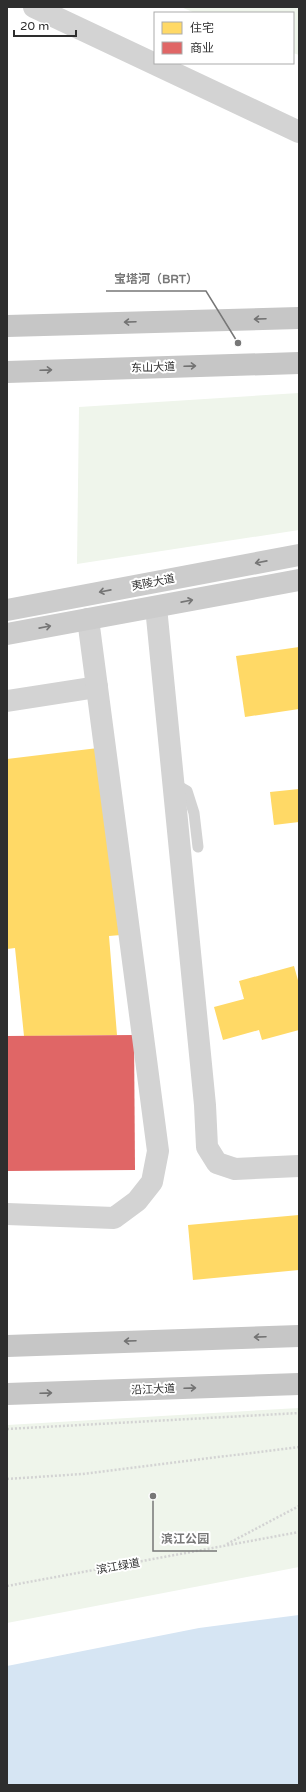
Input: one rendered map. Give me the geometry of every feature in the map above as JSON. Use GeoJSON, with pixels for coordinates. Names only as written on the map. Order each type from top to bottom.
{"type":"FeatureCollection","features":[{"type":"Feature","properties":{"kind":"main road"},"geometry":{"type":"LineString","coordinates":[[7,326],[299,318]]}},
{"type":"Feature","properties":{"kind":"main road","name":"东山大道"},"geometry":{"type":"LineString","coordinates":[[7,372],[299,363]]}},
{"type":"Feature","properties":{"kind":"main road","name":"夷陵大道"},"geometry":{"type":"LineString","coordinates":[[7,610],[299,555]]}},
{"type":"Feature","properties":{"kind":"main road"},"geometry":{"type":"LineString","coordinates":[[7,634],[299,580]]}},
{"type":"Feature","properties":{"kind":"main road"},"geometry":{"type":"LineString","coordinates":[[7,1346],[299,1336]]}},
{"type":"Feature","properties":{"kind":"main road","name":"沿江大道"},"geometry":{"type":"LineString","coordinates":[[7,1394],[299,1384]]}},
{"type":"Feature","properties":{"kind":"street"},"geometry":{"type":"LineString","coordinates":[[34,7],[154,64]]}},
{"type":"Feature","properties":{"kind":"street"},"geometry":{"type":"LineString","coordinates":[[155,64],[299,132]]}},
{"type":"Feature","properties":{"kind":"street"},"geometry":{"type":"LineString","coordinates":[[156,607],[205,1105],[207,1147],[217,1163],[234,1169],[299,1166]]}},
{"type":"Feature","properties":{"kind":"street"},"geometry":{"type":"LineString","coordinates":[[7,1214],[114,1218],[137,1201],[152,1182],[158,1151],[88,619]]}},
{"type":"Feature","properties":{"kind":"street"},"geometry":{"type":"LineString","coordinates":[[7,701],[97,687]]}},
{"type":"Feature","properties":{"kind":"lane"},"geometry":{"type":"LineString","coordinates":[[173,783],[187,791],[194,813],[198,847]]}},
{"type":"Feature","properties":{"kind":"path"},"geometry":{"type":"LineString","coordinates":[[7,1429],[299,1414]]}},
{"type":"Feature","properties":{"kind":"path"},"geometry":{"type":"LineString","coordinates":[[7,1479],[82,1474],[299,1447]]}},
{"type":"Feature","properties":{"kind":"path"},"geometry":{"type":"LineString","coordinates":[[225,1546],[299,1506]]}},
{"type":"Feature","properties":{"kind":"path","name":"滨江绿道"},"geometry":{"type":"LineString","coordinates":[[7,1586],[299,1532]]}},
{"type":"Feature","properties":{"kind":"shaded area"},"geometry":{"type":"Polygon","coordinates":[[[181,7],[299,7],[299,55],[294,53],[294,12],[193,12],[181,7]]]}},
{"type":"Feature","properties":{"kind":"shaded area"},"geometry":{"type":"Polygon","coordinates":[[[299,393],[299,530],[77,564],[79,407],[299,393]]]}},
{"type":"Feature","properties":{"kind":"shaded area"},"geometry":{"type":"Polygon","coordinates":[[[299,1408],[299,1567],[7,1623],[7,1425],[299,1408]]]}},
{"type":"Feature","properties":{"kind":"water"},"geometry":{"type":"Polygon","coordinates":[[[299,1615],[299,1785],[7,1785],[7,1666],[199,1628],[299,1615]]]}},
{"type":"Feature","properties":{"kind":"building: 住宅"},"geometry":{"type":"Polygon","coordinates":[[[299,647],[299,709],[245,717],[236,656],[299,647]]]}},
{"type":"Feature","properties":{"kind":"building: 住宅"},"geometry":{"type":"Polygon","coordinates":[[[98,748],[121,935],[109,936],[117,1035],[24,1036],[15,948],[7,949],[7,759],[98,748]]]}},
{"type":"Feature","properties":{"kind":"building: 住宅"},"geometry":{"type":"Polygon","coordinates":[[[299,789],[299,822],[274,825],[270,792],[299,789]]]}},
{"type":"Feature","properties":{"kind":"building: 住宅"},"geometry":{"type":"Polygon","coordinates":[[[294,966],[299,984],[299,1030],[262,1040],[259,1030],[223,1040],[214,1007],[244,999],[239,981],[294,966]]]}},
{"type":"Feature","properties":{"kind":"building: 住宅"},"geometry":{"type":"Polygon","coordinates":[[[299,1215],[299,1270],[193,1280],[188,1225],[299,1215]]]}},
{"type":"Feature","properties":{"kind":"building: 商业"},"geometry":{"type":"Polygon","coordinates":[[[134,1035],[135,1170],[7,1171],[7,1036],[134,1035]]]}},
{"type":"Feature","properties":{"kind":"place","name":"宝塔河（BRT）"},"geometry":{"type":"Point","coordinates":[238,343]}},
{"type":"Feature","properties":{"kind":"place","name":"滨江公园"},"geometry":{"type":"Point","coordinates":[153,1496]}}]}
